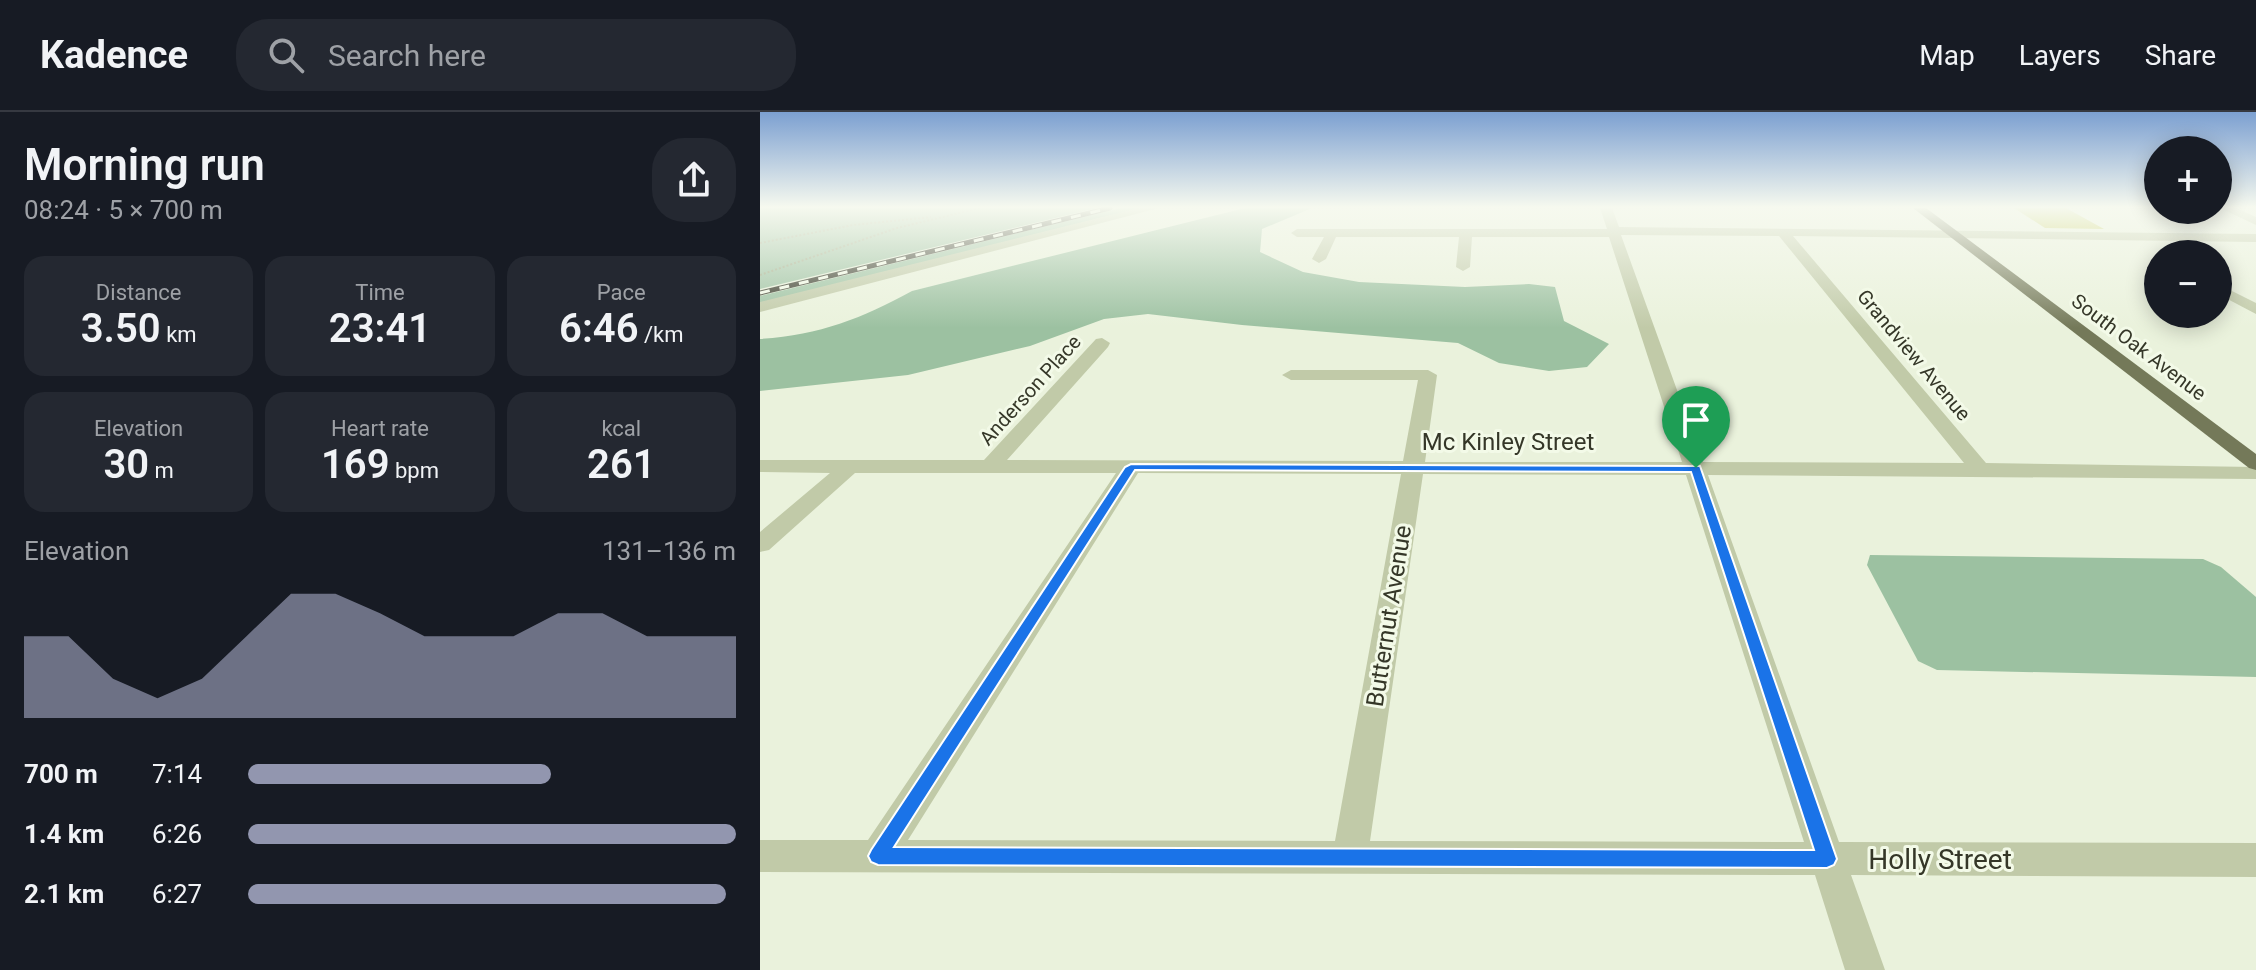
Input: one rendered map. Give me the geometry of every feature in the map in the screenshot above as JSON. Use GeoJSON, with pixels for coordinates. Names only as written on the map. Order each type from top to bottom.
{"type":"FeatureCollection","features":[{"type":"Feature","properties":{"kind":"main road","name":"South Oak Avenue"},"geometry":{"type":"LineString","coordinates":[[1971,248],[2256,464]]}},
{"type":"Feature","properties":{"kind":"street"},"geometry":{"type":"LineString","coordinates":[[760,307],[994,248]]}},
{"type":"Feature","properties":{"kind":"street"},"geometry":{"type":"LineString","coordinates":[[1319,259],[1324,248]]}},
{"type":"Feature","properties":{"kind":"street"},"geometry":{"type":"LineString","coordinates":[[1463,267],[1465,248]]}},
{"type":"Feature","properties":{"kind":"street"},"geometry":{"type":"LineString","coordinates":[[1620,248],[1865,970]]}},
{"type":"Feature","properties":{"kind":"street","name":"Grandview Avenue"},"geometry":{"type":"LineString","coordinates":[[1796,248],[1980,469]]}},
{"type":"Feature","properties":{"kind":"street"},"geometry":{"type":"LineString","coordinates":[[2232,296],[2256,309]]}},
{"type":"Feature","properties":{"kind":"street","name":"Anderson Place"},"geometry":{"type":"LineString","coordinates":[[990,466],[1102,343]]}},
{"type":"Feature","properties":{"kind":"street","name":"Butternut Avenue"},"geometry":{"type":"LineString","coordinates":[[1291,375],[1428,375],[1350,857]]}},
{"type":"Feature","properties":{"kind":"street","name":"Mc Kinley Street"},"geometry":{"type":"LineString","coordinates":[[760,466],[1980,469],[2256,473]]}},
{"type":"Feature","properties":{"kind":"street"},"geometry":{"type":"LineString","coordinates":[[760,545],[850,466]]}},
{"type":"Feature","properties":{"kind":"street"},"geometry":{"type":"LineString","coordinates":[[878,856],[1131,467]]}},
{"type":"Feature","properties":{"kind":"street","name":"Holly Street"},"geometry":{"type":"LineString","coordinates":[[760,856],[2256,860]]}},
{"type":"Feature","properties":{"kind":"path"},"geometry":{"type":"LineString","coordinates":[[760,275],[839,248]]}},
{"type":"Feature","properties":{"kind":"green space"},"geometry":{"type":"Polygon","coordinates":[[[760,248],[930,248],[760,289],[760,248]]]}},
{"type":"Feature","properties":{"kind":"green space"},"geometry":{"type":"Polygon","coordinates":[[[957,248],[980,248],[760,303],[760,296],[957,248]]]}},
{"type":"Feature","properties":{"kind":"green space"},"geometry":{"type":"Polygon","coordinates":[[[1084,248],[1260,248],[1260,252],[1303,272],[1359,282],[1555,287],[1564,321],[1609,344],[1587,367],[1549,371],[1499,363],[1458,343],[1148,314],[1104,319],[1030,346],[908,375],[760,391],[760,339],[801,334],[839,324],[912,291],[1084,248]]]}},
{"type":"Feature","properties":{"kind":"green space"},"geometry":{"type":"Polygon","coordinates":[[[1870,555],[2203,559],[2221,567],[2256,597],[2256,677],[1937,670],[1918,661],[1867,565],[1870,555]]]}},
{"type":"Feature","properties":{"kind":"railway"},"geometry":{"type":"LineString","coordinates":[[760,293],[945,248]]}},
{"type":"Feature","properties":{"kind":"route"},"geometry":{"type":"LineString","coordinates":[[1131,467],[1696,468],[1827,859],[878,856],[1131,467]]}}]}
